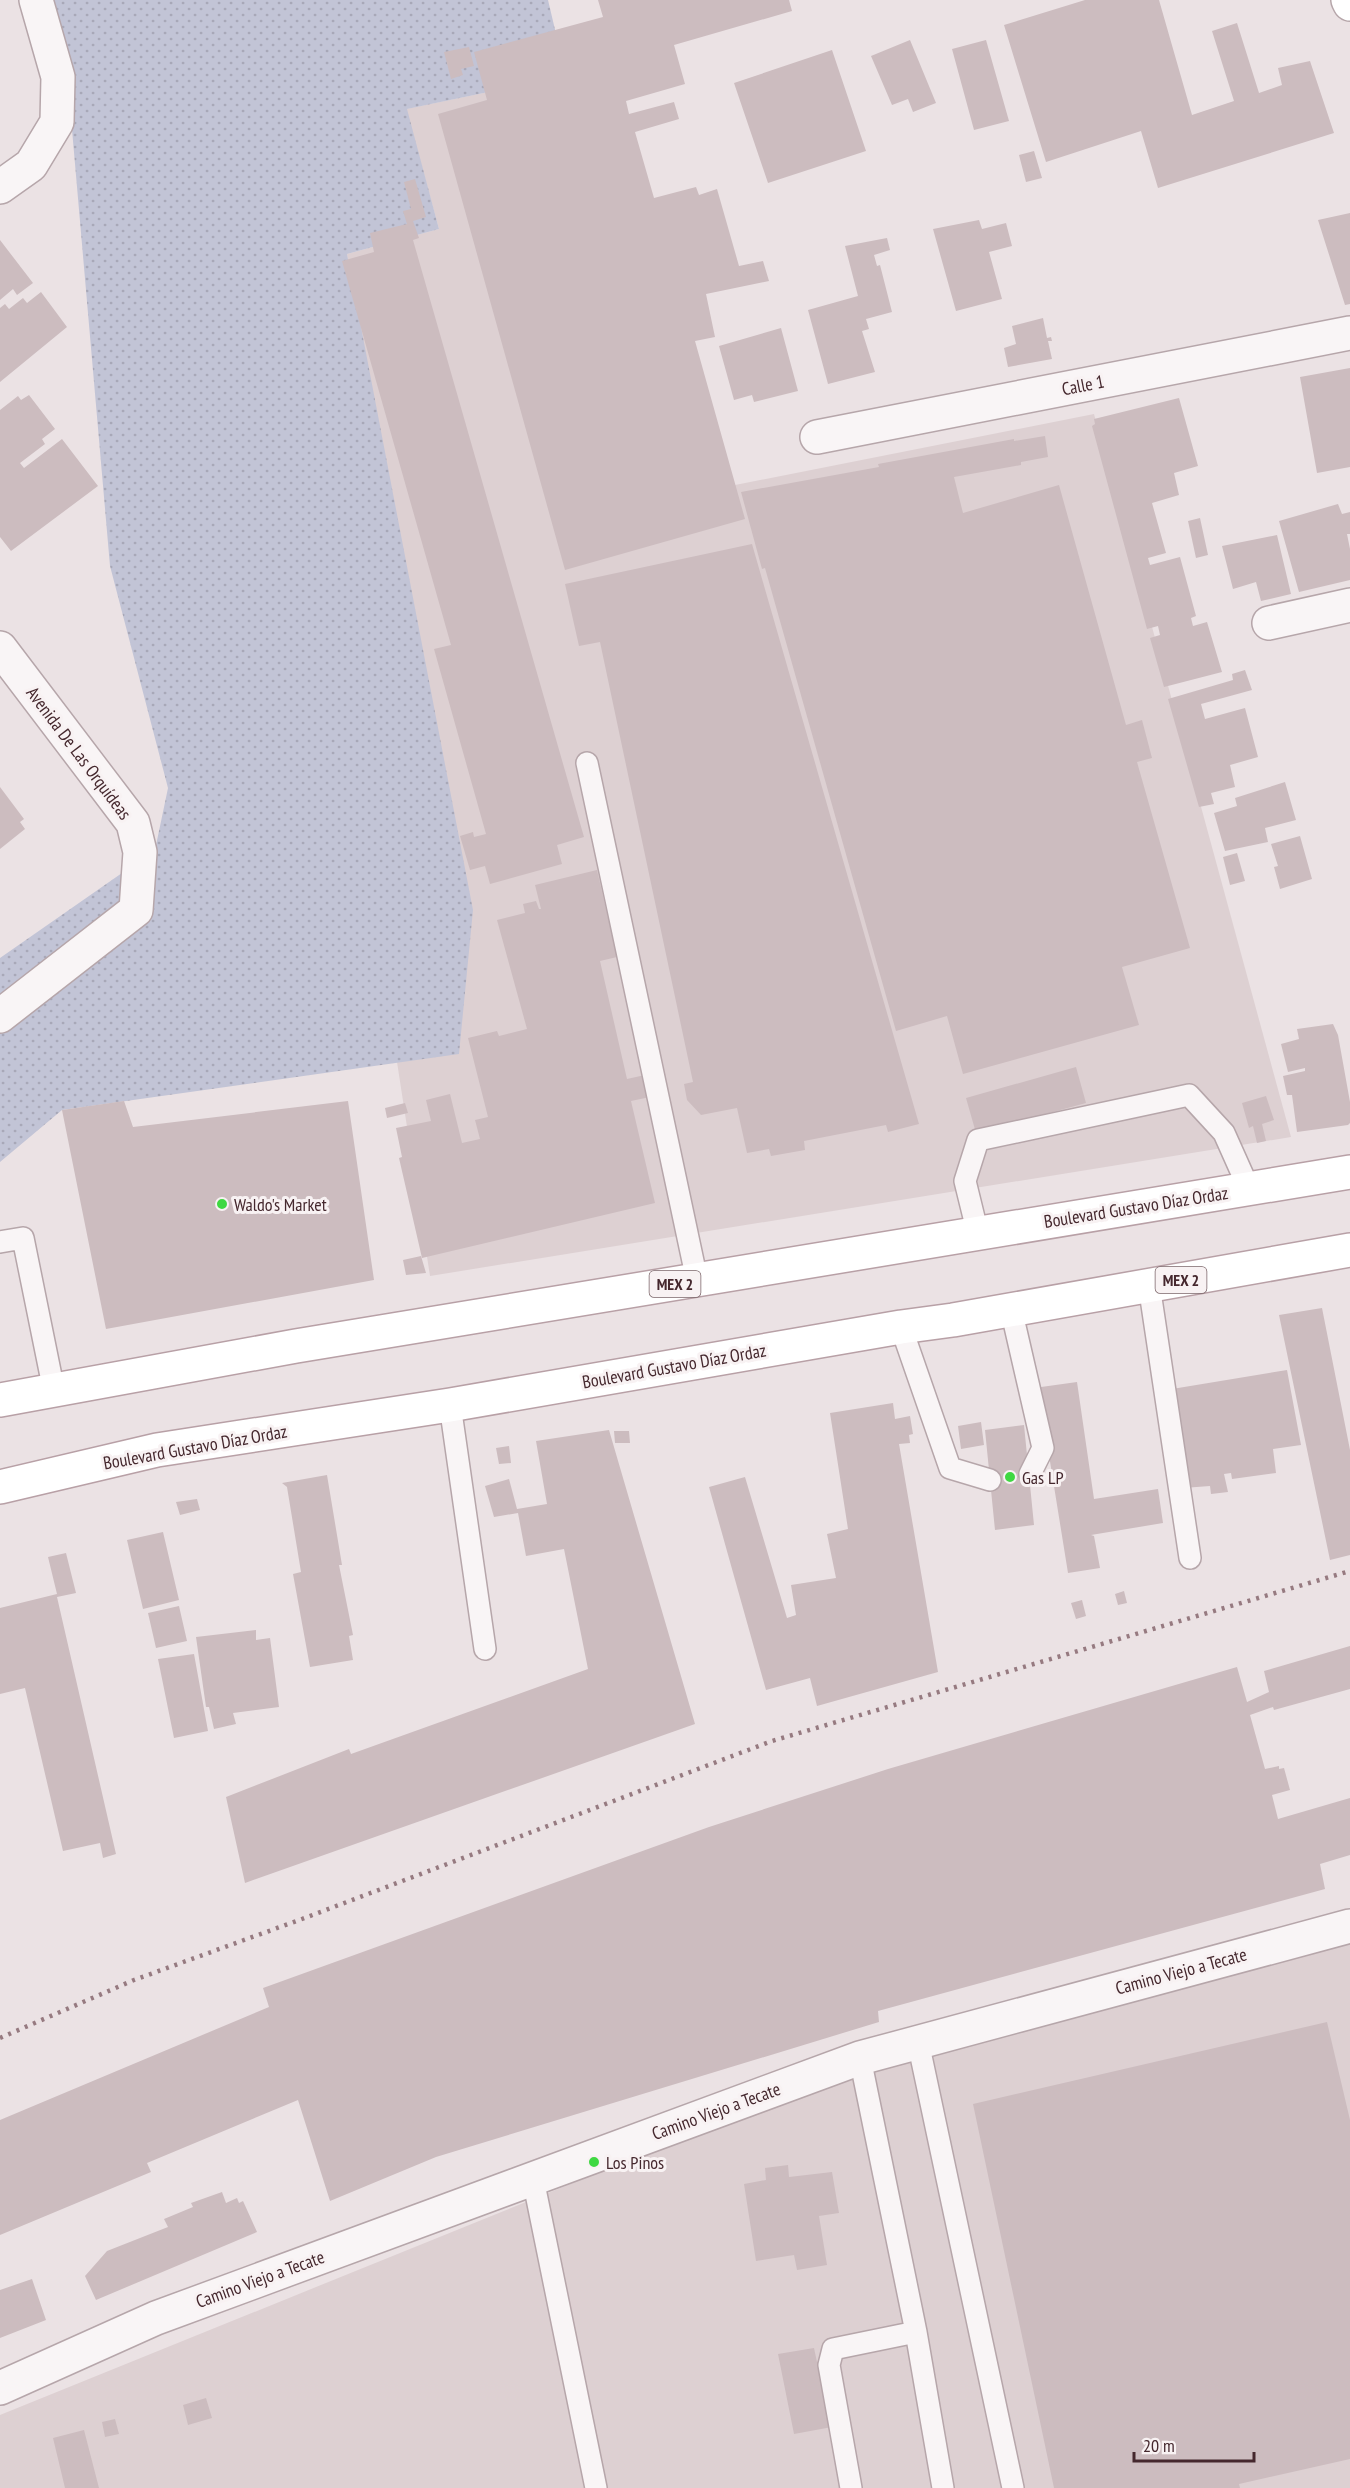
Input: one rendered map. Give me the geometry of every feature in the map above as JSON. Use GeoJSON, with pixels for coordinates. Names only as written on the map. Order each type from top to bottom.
{"type":"FeatureCollection","features":[{"type":"Feature","properties":{"kind":"main road","name":"Boulevard Gustavo Díaz Ordaz"},"geometry":{"type":"LineString","coordinates":[[0,1400],[296,1346],[1350,1172]]}},
{"type":"Feature","properties":{"kind":"main road","name":"Boulevard Gustavo Díaz Ordaz"},"geometry":{"type":"LineString","coordinates":[[0,1487],[157,1450],[450,1404],[953,1320],[1350,1250]]}},
{"type":"Feature","properties":{"kind":"street"},"geometry":{"type":"LineString","coordinates":[[0,187],[31,165],[57,122],[58,77],[36,0]]}},
{"type":"Feature","properties":{"kind":"street","name":"Calle 1"},"geometry":{"type":"LineString","coordinates":[[817,437],[1350,333]]}},
{"type":"Feature","properties":{"kind":"street"},"geometry":{"type":"LineString","coordinates":[[1269,623],[1350,605]]}},
{"type":"Feature","properties":{"kind":"street","name":"Avenida De Las Orquídeas"},"geometry":{"type":"LineString","coordinates":[[0,648],[133,822],[140,852],[136,910],[0,1016]]}},
{"type":"Feature","properties":{"kind":"street","name":"Camino Viejo a Tecate"},"geometry":{"type":"LineString","coordinates":[[0,2388],[156,2318],[860,2058],[1350,1926]]}},
{"type":"Feature","properties":{"kind":"lane"},"geometry":{"type":"LineString","coordinates":[[587,763],[697,1280]]}},
{"type":"Feature","properties":{"kind":"lane"},"geometry":{"type":"LineString","coordinates":[[978,1234],[965,1181],[978,1140],[1189,1095],[1224,1133],[1249,1189]]}},
{"type":"Feature","properties":{"kind":"lane"},"geometry":{"type":"LineString","coordinates":[[0,1242],[23,1238],[54,1391]]}},
{"type":"Feature","properties":{"kind":"lane"},"geometry":{"type":"LineString","coordinates":[[1149,1285],[1190,1558]]}},
{"type":"Feature","properties":{"kind":"lane"},"geometry":{"type":"LineString","coordinates":[[1011,1309],[1043,1448],[1030,1474]]}},
{"type":"Feature","properties":{"kind":"lane"},"geometry":{"type":"LineString","coordinates":[[901,1327],[950,1468],[990,1480]]}},
{"type":"Feature","properties":{"kind":"lane"},"geometry":{"type":"LineString","coordinates":[[450,1404],[484,1649]]}},
{"type":"Feature","properties":{"kind":"lane"},"geometry":{"type":"LineString","coordinates":[[918,2042],[1013,2488]]}},
{"type":"Feature","properties":{"kind":"lane"},"geometry":{"type":"LineString","coordinates":[[860,2058],[916,2332],[943,2488]]}},
{"type":"Feature","properties":{"kind":"lane"},"geometry":{"type":"LineString","coordinates":[[533,2179],[596,2488]]}},
{"type":"Feature","properties":{"kind":"lane"},"geometry":{"type":"LineString","coordinates":[[851,2488],[830,2365],[833,2349],[916,2332]]}},
{"type":"Feature","properties":{"kind":"shaded area"},"geometry":{"type":"Polygon","coordinates":[[[54,0],[548,0],[566,76],[407,109],[439,229],[347,254],[473,910],[459,1054],[62,1110],[0,1162],[0,958],[155,850],[168,788],[110,566],[67,72],[54,0]]]}},
{"type":"Feature","properties":{"kind":"shaded area"},"geometry":{"type":"Polygon","coordinates":[[[566,76],[730,486],[1094,414],[1291,1137],[430,1276],[397,1062],[459,1053],[347,254],[439,229],[406,109],[566,76]]]}},
{"type":"Feature","properties":{"kind":"shaded area"},"geometry":{"type":"Polygon","coordinates":[[[1350,1941],[1350,2488],[0,2488],[0,2415],[879,2059],[1350,1941]]]}},
{"type":"Feature","properties":{"kind":"building"},"geometry":{"type":"Polygon","coordinates":[[[598,0],[789,0],[792,11],[674,45],[685,84],[626,101],[629,114],[674,102],[679,119],[635,132],[654,198],[696,187],[699,195],[717,189],[739,266],[763,261],[769,281],[706,294],[715,337],[695,341],[745,519],[565,570],[438,114],[487,100],[474,52],[603,17],[598,0]]]}},
{"type":"Feature","properties":{"kind":"building"},"geometry":{"type":"Polygon","coordinates":[[[1085,0],[1159,0],[1192,115],[1234,101],[1212,31],[1237,23],[1259,93],[1282,85],[1278,68],[1310,61],[1334,133],[1158,188],[1141,131],[1046,162],[1004,25],[1085,0]]]}},
{"type":"Feature","properties":{"kind":"building"},"geometry":{"type":"Polygon","coordinates":[[[910,40],[936,103],[913,112],[908,99],[892,105],[871,56],[910,40]]]}},
{"type":"Feature","properties":{"kind":"building"},"geometry":{"type":"Polygon","coordinates":[[[986,40],[1009,121],[974,130],[952,49],[986,40]]]}},
{"type":"Feature","properties":{"kind":"building"},"geometry":{"type":"Polygon","coordinates":[[[469,47],[474,66],[461,69],[463,75],[451,79],[444,52],[469,47]]]}},
{"type":"Feature","properties":{"kind":"building"},"geometry":{"type":"Polygon","coordinates":[[[832,50],[866,151],[768,183],[734,83],[832,50]]]}},
{"type":"Feature","properties":{"kind":"building"},"geometry":{"type":"Polygon","coordinates":[[[1034,151],[1042,178],[1026,182],[1019,155],[1034,151]]]}},
{"type":"Feature","properties":{"kind":"building"},"geometry":{"type":"Polygon","coordinates":[[[415,179],[426,217],[413,221],[419,238],[413,240],[584,837],[557,845],[562,864],[490,884],[485,866],[470,870],[460,836],[473,832],[474,837],[486,834],[434,649],[451,645],[342,261],[374,252],[370,233],[407,224],[403,211],[411,209],[404,182],[415,179]]]}},
{"type":"Feature","properties":{"kind":"building"},"geometry":{"type":"Polygon","coordinates":[[[1350,213],[1350,304],[1345,305],[1318,220],[1350,213]]]}},
{"type":"Feature","properties":{"kind":"building"},"geometry":{"type":"Polygon","coordinates":[[[979,220],[982,229],[1006,223],[1012,246],[989,252],[1002,299],[956,311],[933,229],[979,220]]]}},
{"type":"Feature","properties":{"kind":"building"},"geometry":{"type":"Polygon","coordinates":[[[887,238],[890,250],[874,255],[877,266],[880,265],[892,312],[866,319],[869,329],[862,331],[875,372],[828,384],[808,310],[858,296],[845,246],[887,238]]]}},
{"type":"Feature","properties":{"kind":"building"},"geometry":{"type":"Polygon","coordinates":[[[0,240],[33,283],[17,295],[13,289],[0,300],[0,240]]]}},
{"type":"Feature","properties":{"kind":"building"},"geometry":{"type":"Polygon","coordinates":[[[41,292],[67,327],[0,382],[0,308],[5,304],[9,309],[23,298],[27,303],[41,292]]]}},
{"type":"Feature","properties":{"kind":"building"},"geometry":{"type":"Polygon","coordinates":[[[1043,318],[1047,338],[1051,337],[1052,341],[1048,341],[1052,359],[1008,367],[1004,348],[1016,344],[1012,326],[1043,318]]]}},
{"type":"Feature","properties":{"kind":"building"},"geometry":{"type":"Polygon","coordinates":[[[781,328],[798,391],[754,402],[752,395],[734,400],[719,346],[781,328]]]}},
{"type":"Feature","properties":{"kind":"building"},"geometry":{"type":"Polygon","coordinates":[[[1350,368],[1350,467],[1317,473],[1300,377],[1350,368]]]}},
{"type":"Feature","properties":{"kind":"building"},"geometry":{"type":"Polygon","coordinates":[[[29,395],[55,429],[42,439],[45,444],[20,463],[24,468],[62,439],[98,486],[11,551],[0,537],[0,410],[18,396],[21,400],[29,395]]]}},
{"type":"Feature","properties":{"kind":"building"},"geometry":{"type":"Polygon","coordinates":[[[1179,398],[1198,466],[1174,473],[1179,495],[1152,503],[1166,553],[1148,558],[1150,565],[1180,557],[1196,616],[1191,618],[1193,626],[1207,622],[1222,672],[1164,687],[1150,638],[1160,635],[1158,626],[1147,629],[1092,426],[1095,424],[1094,419],[1179,398]]]}},
{"type":"Feature","properties":{"kind":"building"},"geometry":{"type":"Polygon","coordinates":[[[1045,436],[1048,457],[1021,462],[1021,465],[954,477],[963,513],[1059,485],[1126,725],[1142,720],[1152,758],[1137,762],[1190,948],[1122,967],[1139,1025],[963,1074],[947,1016],[896,1031],[765,568],[762,569],[741,492],[879,467],[878,464],[1014,439],[1014,441],[1045,436]]]}},
{"type":"Feature","properties":{"kind":"building"},"geometry":{"type":"Polygon","coordinates":[[[1338,504],[1342,514],[1350,512],[1350,534],[1347,534],[1350,549],[1350,580],[1299,592],[1279,521],[1338,504]]]}},
{"type":"Feature","properties":{"kind":"building"},"geometry":{"type":"Polygon","coordinates":[[[1200,518],[1208,555],[1196,558],[1188,521],[1200,518]]]}},
{"type":"Feature","properties":{"kind":"building"},"geometry":{"type":"Polygon","coordinates":[[[1277,535],[1291,594],[1261,601],[1256,582],[1233,589],[1222,546],[1277,535]]]}},
{"type":"Feature","properties":{"kind":"building"},"geometry":{"type":"Polygon","coordinates":[[[752,544],[919,1124],[888,1132],[886,1125],[804,1141],[805,1150],[771,1156],[769,1149],[747,1153],[737,1108],[701,1115],[687,1100],[684,1084],[693,1082],[600,642],[579,646],[565,584],[752,544]]]}},
{"type":"Feature","properties":{"kind":"building"},"geometry":{"type":"Polygon","coordinates":[[[1245,670],[1252,690],[1201,704],[1205,719],[1245,708],[1258,757],[1230,765],[1235,787],[1211,793],[1214,804],[1199,807],[1168,699],[1233,680],[1232,674],[1245,670]]]}},
{"type":"Feature","properties":{"kind":"building"},"geometry":{"type":"Polygon","coordinates":[[[1285,782],[1296,820],[1265,828],[1268,842],[1225,851],[1214,813],[1237,806],[1235,798],[1285,782]]]}},
{"type":"Feature","properties":{"kind":"building"},"geometry":{"type":"Polygon","coordinates":[[[0,787],[24,819],[20,822],[25,829],[0,849],[0,787]]]}},
{"type":"Feature","properties":{"kind":"building"},"geometry":{"type":"Polygon","coordinates":[[[1300,836],[1312,879],[1280,889],[1274,867],[1278,866],[1271,844],[1300,836]]]}},
{"type":"Feature","properties":{"kind":"building"},"geometry":{"type":"Polygon","coordinates":[[[1237,853],[1245,881],[1230,885],[1223,857],[1237,853]]]}},
{"type":"Feature","properties":{"kind":"building"},"geometry":{"type":"Polygon","coordinates":[[[597,870],[617,957],[600,961],[627,1079],[645,1075],[650,1097],[631,1101],[655,1203],[422,1258],[399,1158],[402,1157],[396,1128],[431,1121],[426,1100],[450,1094],[462,1143],[480,1139],[475,1120],[488,1117],[468,1038],[497,1031],[499,1036],[527,1029],[497,920],[525,913],[523,904],[536,901],[541,909],[535,885],[597,870]]]}},
{"type":"Feature","properties":{"kind":"building"},"geometry":{"type":"Polygon","coordinates":[[[1333,1024],[1338,1035],[1350,1102],[1350,1123],[1297,1132],[1292,1095],[1287,1095],[1283,1076],[1305,1071],[1305,1068],[1288,1072],[1281,1044],[1299,1039],[1297,1029],[1333,1024]]]}},
{"type":"Feature","properties":{"kind":"building"},"geometry":{"type":"Polygon","coordinates":[[[1076,1067],[1086,1103],[976,1133],[966,1098],[1076,1067]]]}},
{"type":"Feature","properties":{"kind":"building"},"geometry":{"type":"Polygon","coordinates":[[[1266,1096],[1274,1120],[1262,1124],[1266,1141],[1257,1143],[1253,1126],[1249,1128],[1242,1103],[1266,1096]]]}},
{"type":"Feature","properties":{"kind":"building","name":"Waldo's Market"},"geometry":{"type":"Polygon","coordinates":[[[124,1101],[133,1127],[348,1101],[374,1280],[106,1329],[62,1110],[124,1101]]]}},
{"type":"Feature","properties":{"kind":"building"},"geometry":{"type":"Polygon","coordinates":[[[405,1103],[408,1113],[387,1118],[385,1108],[405,1103]]]}},
{"type":"Feature","properties":{"kind":"building"},"geometry":{"type":"Polygon","coordinates":[[[421,1256],[426,1273],[406,1275],[403,1260],[421,1256]]]}},
{"type":"Feature","properties":{"kind":"building"},"geometry":{"type":"Polygon","coordinates":[[[1322,1308],[1350,1450],[1350,1555],[1330,1560],[1279,1315],[1322,1308]]]}},
{"type":"Feature","properties":{"kind":"building"},"geometry":{"type":"Polygon","coordinates":[[[1287,1370],[1301,1445],[1273,1449],[1276,1473],[1232,1479],[1231,1473],[1224,1474],[1228,1492],[1211,1494],[1210,1486],[1183,1488],[1166,1390],[1287,1370]]]}},
{"type":"Feature","properties":{"kind":"building"},"geometry":{"type":"Polygon","coordinates":[[[1077,1382],[1094,1499],[1158,1489],[1163,1523],[1091,1535],[1094,1536],[1100,1568],[1068,1573],[1043,1418],[1034,1388],[1077,1382]]]}},
{"type":"Feature","properties":{"kind":"building"},"geometry":{"type":"Polygon","coordinates":[[[893,1403],[895,1419],[910,1416],[913,1434],[909,1435],[910,1443],[899,1444],[938,1672],[817,1706],[810,1678],[766,1690],[709,1487],[745,1477],[787,1618],[796,1615],[791,1585],[836,1578],[827,1534],[848,1529],[830,1413],[893,1403]]]}},
{"type":"Feature","properties":{"kind":"building"},"geometry":{"type":"Polygon","coordinates":[[[981,1422],[984,1445],[961,1449],[958,1426],[981,1422]]]}},
{"type":"Feature","properties":{"kind":"building","name":"Gas LP"},"geometry":{"type":"Polygon","coordinates":[[[1024,1425],[1034,1525],[995,1530],[985,1430],[1024,1425]]]}},
{"type":"Feature","properties":{"kind":"building"},"geometry":{"type":"Polygon","coordinates":[[[609,1430],[695,1724],[245,1883],[226,1797],[349,1749],[351,1754],[588,1669],[564,1549],[526,1556],[518,1513],[494,1517],[485,1486],[509,1479],[517,1509],[547,1504],[536,1441],[609,1430]]]}},
{"type":"Feature","properties":{"kind":"building"},"geometry":{"type":"Polygon","coordinates":[[[614,1431],[629,1431],[630,1443],[615,1443],[614,1431]]]}},
{"type":"Feature","properties":{"kind":"building"},"geometry":{"type":"Polygon","coordinates":[[[509,1446],[511,1463],[499,1464],[496,1448],[509,1446]]]}},
{"type":"Feature","properties":{"kind":"building"},"geometry":{"type":"Polygon","coordinates":[[[327,1475],[342,1565],[339,1565],[353,1635],[349,1636],[353,1660],[310,1667],[293,1574],[301,1572],[287,1487],[282,1483],[327,1475]]]}},
{"type":"Feature","properties":{"kind":"building"},"geometry":{"type":"Polygon","coordinates":[[[197,1499],[200,1510],[180,1515],[176,1502],[197,1499]]]}},
{"type":"Feature","properties":{"kind":"building"},"geometry":{"type":"Polygon","coordinates":[[[163,1532],[179,1600],[143,1609],[127,1540],[163,1532]]]}},
{"type":"Feature","properties":{"kind":"building"},"geometry":{"type":"Polygon","coordinates":[[[66,1553],[76,1593],[57,1597],[116,1854],[103,1858],[100,1843],[63,1851],[25,1688],[0,1694],[0,1608],[57,1594],[48,1557],[66,1553]]]}},
{"type":"Feature","properties":{"kind":"building"},"geometry":{"type":"Polygon","coordinates":[[[1124,1591],[1127,1603],[1118,1605],[1115,1594],[1124,1591]]]}},
{"type":"Feature","properties":{"kind":"building"},"geometry":{"type":"Polygon","coordinates":[[[1082,1600],[1086,1616],[1076,1619],[1071,1603],[1082,1600]]]}},
{"type":"Feature","properties":{"kind":"building"},"geometry":{"type":"Polygon","coordinates":[[[179,1606],[187,1641],[156,1648],[148,1613],[179,1606]]]}},
{"type":"Feature","properties":{"kind":"building"},"geometry":{"type":"Polygon","coordinates":[[[256,1630],[256,1640],[270,1638],[279,1707],[233,1713],[236,1724],[214,1729],[209,1707],[206,1707],[196,1637],[256,1630]]]}},
{"type":"Feature","properties":{"kind":"building"},"geometry":{"type":"Polygon","coordinates":[[[1350,1646],[1350,1689],[1274,1710],[1273,1707],[1250,1715],[1265,1769],[1279,1766],[1279,1769],[1284,1768],[1290,1790],[1272,1795],[1278,1819],[1350,1798],[1350,1855],[1320,1864],[1325,1889],[878,2011],[879,2022],[436,2157],[330,2201],[298,2100],[147,2163],[151,2172],[0,2235],[0,2120],[269,2007],[263,1988],[709,1827],[888,1769],[1237,1667],[1247,1702],[1269,1692],[1264,1671],[1350,1646]]]}},
{"type":"Feature","properties":{"kind":"building"},"geometry":{"type":"Polygon","coordinates":[[[194,1654],[208,1731],[174,1738],[158,1659],[194,1654]]]}},
{"type":"Feature","properties":{"kind":"building"},"geometry":{"type":"Polygon","coordinates":[[[1327,2022],[1350,2120],[1350,2459],[1239,2484],[1240,2488],[1054,2488],[973,2104],[1327,2022]]]}},
{"type":"Feature","properties":{"kind":"building"},"geometry":{"type":"Polygon","coordinates":[[[788,2165],[789,2177],[832,2172],[839,2213],[819,2216],[827,2265],[797,2270],[794,2255],[756,2261],[744,2184],[766,2180],[765,2168],[788,2165]]]}},
{"type":"Feature","properties":{"kind":"building"},"geometry":{"type":"Polygon","coordinates":[[[222,2192],[226,2203],[237,2198],[239,2203],[243,2201],[257,2232],[96,2300],[85,2276],[107,2251],[168,2227],[164,2219],[193,2207],[191,2203],[222,2192]]]}},
{"type":"Feature","properties":{"kind":"building"},"geometry":{"type":"Polygon","coordinates":[[[32,2279],[46,2320],[0,2338],[0,2290],[32,2279]]]}},
{"type":"Feature","properties":{"kind":"building"},"geometry":{"type":"Polygon","coordinates":[[[814,2348],[817,2362],[824,2361],[825,2369],[819,2371],[832,2427],[794,2434],[778,2354],[814,2348]]]}},
{"type":"Feature","properties":{"kind":"building"},"geometry":{"type":"Polygon","coordinates":[[[206,2398],[212,2418],[188,2425],[183,2405],[206,2398]]]}},
{"type":"Feature","properties":{"kind":"building"},"geometry":{"type":"Polygon","coordinates":[[[115,2419],[119,2434],[105,2437],[102,2422],[115,2419]]]}},
{"type":"Feature","properties":{"kind":"building"},"geometry":{"type":"Polygon","coordinates":[[[84,2430],[99,2488],[65,2488],[53,2438],[84,2430]]]}},
{"type":"Feature","properties":{"kind":"railway"},"geometry":{"type":"LineString","coordinates":[[0,2038],[134,1980],[302,1919],[772,1741],[1350,1571]]}},
{"type":"Feature","properties":{"kind":"place","name":"Waldo's Market"},"geometry":{"type":"Point","coordinates":[222,1204]}},
{"type":"Feature","properties":{"kind":"place","name":"Gas LP"},"geometry":{"type":"Point","coordinates":[1010,1477]}},
{"type":"Feature","properties":{"kind":"place","name":"Los Pinos"},"geometry":{"type":"Point","coordinates":[594,2162]}}]}
